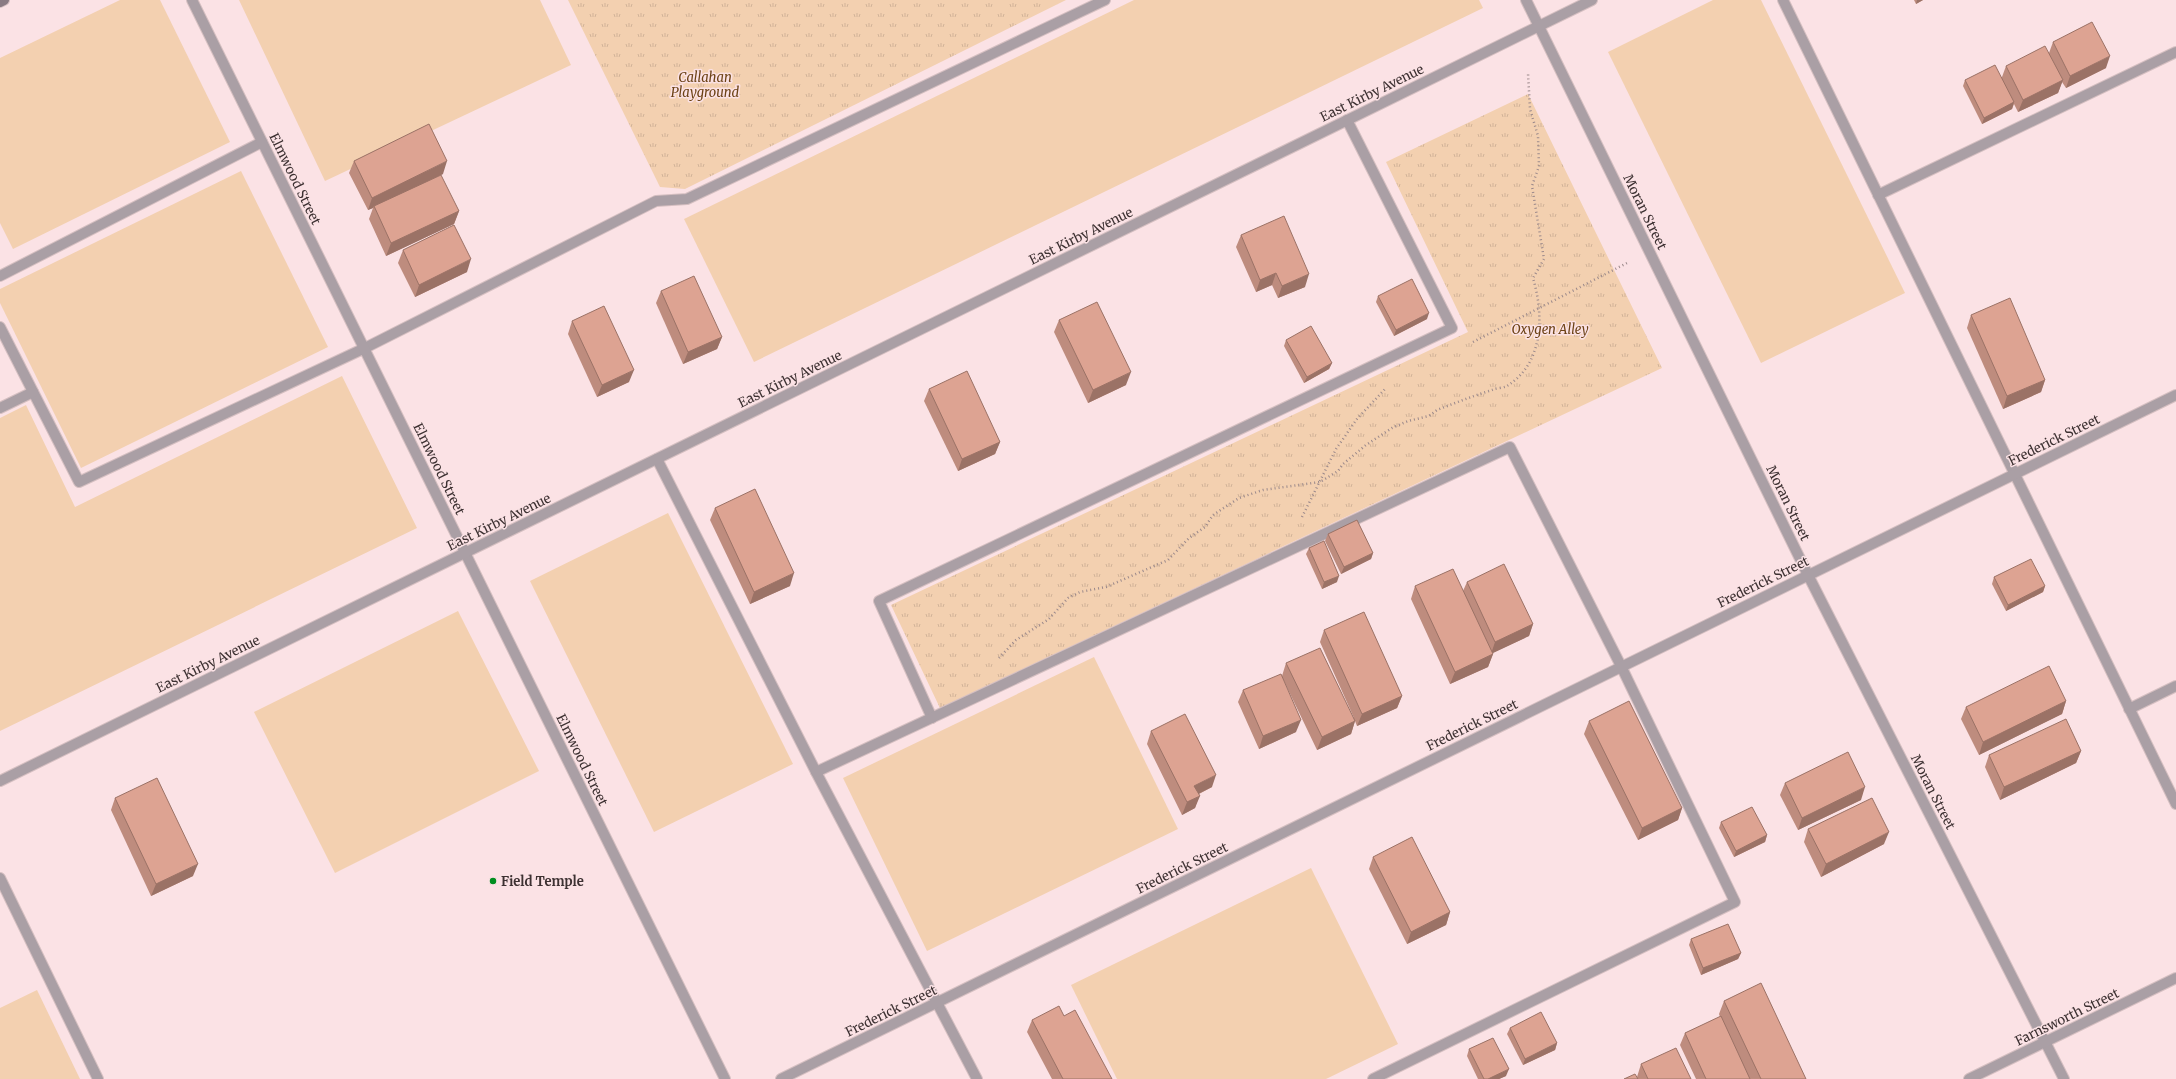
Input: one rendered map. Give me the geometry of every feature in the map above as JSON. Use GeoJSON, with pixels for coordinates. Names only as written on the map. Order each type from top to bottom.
{"type":"FeatureCollection","features":[{"type":"Feature","properties":{"kind":"street"},"geometry":{"type":"LineString","coordinates":[[0,2],[4,0]]}},
{"type":"Feature","properties":{"kind":"street","name":"Elmwood Street"},"geometry":{"type":"LineString","coordinates":[[192,0],[725,1079]]}},
{"type":"Feature","properties":{"kind":"street"},"geometry":{"type":"LineString","coordinates":[[0,327],[79,482],[365,348],[656,201],[687,199],[1105,0]]}},
{"type":"Feature","properties":{"kind":"street","name":"Moran Street"},"geometry":{"type":"LineString","coordinates":[[1526,0],[1808,575],[2064,1079]]}},
{"type":"Feature","properties":{"kind":"street","name":"East Kirby Avenue"},"geometry":{"type":"LineString","coordinates":[[0,781],[1592,0]]}},
{"type":"Feature","properties":{"kind":"street"},"geometry":{"type":"LineString","coordinates":[[1784,0],[2176,804]]}},
{"type":"Feature","properties":{"kind":"street"},"geometry":{"type":"LineString","coordinates":[[1878,195],[2176,52]]}},
{"type":"Feature","properties":{"kind":"street"},"geometry":{"type":"LineString","coordinates":[[932,718],[879,601],[1452,328],[1347,120]]}},
{"type":"Feature","properties":{"kind":"street"},"geometry":{"type":"LineString","coordinates":[[0,276],[262,142]]}},
{"type":"Feature","properties":{"kind":"street"},"geometry":{"type":"LineString","coordinates":[[0,408],[33,392]]}},
{"type":"Feature","properties":{"kind":"street","name":"Frederick Street"},"geometry":{"type":"LineString","coordinates":[[781,1079],[2176,395]]}},
{"type":"Feature","properties":{"kind":"street"},"geometry":{"type":"LineString","coordinates":[[816,772],[1510,447],[1621,666],[1735,902],[1373,1079]]}},
{"type":"Feature","properties":{"kind":"street"},"geometry":{"type":"LineString","coordinates":[[657,459],[816,772],[938,1002],[977,1079]]}},
{"type":"Feature","properties":{"kind":"street"},"geometry":{"type":"LineString","coordinates":[[2129,709],[2176,686]]}},
{"type":"Feature","properties":{"kind":"street"},"geometry":{"type":"LineString","coordinates":[[0,878],[98,1079]]}},
{"type":"Feature","properties":{"kind":"street","name":"Farnsworth Street"},"geometry":{"type":"LineString","coordinates":[[1969,1079],[2176,978]]}},
{"type":"Feature","properties":{"kind":"path"},"geometry":{"type":"LineString","coordinates":[[997,660],[1016,640],[1048,619],[1068,598],[1080,592],[1106,587],[1168,560],[1189,538],[1206,527],[1213,515],[1239,498],[1262,490],[1320,482],[1338,471],[1343,464],[1366,445],[1392,428],[1408,421],[1429,416],[1437,410],[1486,392],[1506,387],[1518,376],[1532,360],[1539,336],[1538,296],[1533,278],[1544,258],[1532,186],[1539,166],[1538,136],[1530,109],[1528,73]]}},
{"type":"Feature","properties":{"kind":"path"},"geometry":{"type":"LineString","coordinates":[[1466,346],[1650,251]]}},
{"type":"Feature","properties":{"kind":"path"},"geometry":{"type":"LineString","coordinates":[[1284,553],[1336,449],[1357,419],[1387,387]]}},
{"type":"Feature","properties":{"kind":"green space"},"geometry":{"type":"Polygon","coordinates":[[[120,0],[160,0],[230,142],[13,249],[0,223],[0,58],[120,0]]]}},
{"type":"Feature","properties":{"kind":"green space"},"geometry":{"type":"Polygon","coordinates":[[[239,0],[540,0],[571,65],[325,181],[239,0]]]}},
{"type":"Feature","properties":{"kind":"green space","name":"Callahan Playground"},"geometry":{"type":"Polygon","coordinates":[[[568,0],[1066,0],[685,189],[660,187],[568,0]]]}},
{"type":"Feature","properties":{"kind":"green space"},"geometry":{"type":"Polygon","coordinates":[[[1134,0],[1479,0],[1483,8],[754,362],[684,219],[1134,0]]]}},
{"type":"Feature","properties":{"kind":"green space"},"geometry":{"type":"Polygon","coordinates":[[[1713,0],[1761,0],[1905,293],[1761,363],[1608,52],[1713,0]]]}},
{"type":"Feature","properties":{"kind":"green space","name":"Oxygen Alley"},"geometry":{"type":"Polygon","coordinates":[[[1528,94],[1662,368],[940,708],[891,605],[1468,332],[1386,162],[1528,94]]]}},
{"type":"Feature","properties":{"kind":"green space"},"geometry":{"type":"Polygon","coordinates":[[[241,171],[328,347],[81,468],[0,303],[0,289],[241,171]]]}},
{"type":"Feature","properties":{"kind":"green space"},"geometry":{"type":"Polygon","coordinates":[[[342,376],[417,528],[0,731],[0,418],[26,405],[75,507],[342,376]]]}},
{"type":"Feature","properties":{"kind":"green space"},"geometry":{"type":"Polygon","coordinates":[[[668,513],[793,764],[654,832],[530,581],[668,513]]]}},
{"type":"Feature","properties":{"kind":"green space"},"geometry":{"type":"Polygon","coordinates":[[[458,611],[539,771],[335,873],[254,712],[458,611]]]}},
{"type":"Feature","properties":{"kind":"green space"},"geometry":{"type":"Polygon","coordinates":[[[1094,657],[1178,829],[927,951],[843,778],[1094,657]]]}},
{"type":"Feature","properties":{"kind":"green space"},"geometry":{"type":"Polygon","coordinates":[[[1311,868],[1398,1044],[1326,1079],[1117,1079],[1071,985],[1311,868]]]}},
{"type":"Feature","properties":{"kind":"green space"},"geometry":{"type":"Polygon","coordinates":[[[37,990],[80,1079],[0,1079],[0,1008],[37,990]]]}},
{"type":"Feature","properties":{"kind":"building"},"geometry":{"type":"Polygon","coordinates":[[[2092,22],[2110,56],[2070,76],[2053,42],[2092,22]]]}},
{"type":"Feature","properties":{"kind":"building"},"geometry":{"type":"Polygon","coordinates":[[[2045,46],[2063,80],[2023,100],[2006,66],[2045,46]]]}},
{"type":"Feature","properties":{"kind":"building"},"geometry":{"type":"Polygon","coordinates":[[[1995,65],[2014,102],[1984,118],[1965,80],[1995,65]]]}},
{"type":"Feature","properties":{"kind":"building"},"geometry":{"type":"Polygon","coordinates":[[[429,124],[447,161],[372,198],[354,161],[429,124]]]}},
{"type":"Feature","properties":{"kind":"building"},"geometry":{"type":"Polygon","coordinates":[[[441,175],[459,211],[391,243],[374,206],[441,175]]]}},
{"type":"Feature","properties":{"kind":"building"},"geometry":{"type":"Polygon","coordinates":[[[1284,216],[1309,274],[1282,286],[1276,273],[1260,280],[1241,235],[1284,216]]]}},
{"type":"Feature","properties":{"kind":"building"},"geometry":{"type":"Polygon","coordinates":[[[454,225],[471,259],[419,285],[403,250],[454,225]]]}},
{"type":"Feature","properties":{"kind":"building"},"geometry":{"type":"Polygon","coordinates":[[[694,276],[722,337],[688,352],[661,291],[694,276]]]}},
{"type":"Feature","properties":{"kind":"building"},"geometry":{"type":"Polygon","coordinates":[[[1412,279],[1429,313],[1396,330],[1378,296],[1412,279]]]}},
{"type":"Feature","properties":{"kind":"building"},"geometry":{"type":"Polygon","coordinates":[[[2010,298],[2045,380],[2007,396],[1971,315],[2010,298]]]}},
{"type":"Feature","properties":{"kind":"building"},"geometry":{"type":"Polygon","coordinates":[[[1097,302],[1131,372],[1093,390],[1059,320],[1097,302]]]}},
{"type":"Feature","properties":{"kind":"building"},"geometry":{"type":"Polygon","coordinates":[[[604,306],[634,370],[602,385],[572,321],[604,306]]]}},
{"type":"Feature","properties":{"kind":"building"},"geometry":{"type":"Polygon","coordinates":[[[1311,326],[1332,363],[1307,377],[1286,340],[1311,326]]]}},
{"type":"Feature","properties":{"kind":"building"},"geometry":{"type":"Polygon","coordinates":[[[967,371],[1000,442],[962,459],[929,389],[967,371]]]}},
{"type":"Feature","properties":{"kind":"building"},"geometry":{"type":"Polygon","coordinates":[[[755,489],[794,573],[754,592],[715,508],[755,489]]]}},
{"type":"Feature","properties":{"kind":"building"},"geometry":{"type":"Polygon","coordinates":[[[1357,520],[1373,553],[1344,567],[1328,534],[1357,520]]]}},
{"type":"Feature","properties":{"kind":"building"},"geometry":{"type":"Polygon","coordinates":[[[1324,541],[1339,576],[1324,582],[1309,548],[1324,541]]]}},
{"type":"Feature","properties":{"kind":"building"},"geometry":{"type":"Polygon","coordinates":[[[2031,559],[2045,586],[2008,605],[1994,577],[2031,559]]]}},
{"type":"Feature","properties":{"kind":"building"},"geometry":{"type":"Polygon","coordinates":[[[1504,564],[1533,624],[1495,642],[1467,582],[1504,564]]]}},
{"type":"Feature","properties":{"kind":"building"},"geometry":{"type":"Polygon","coordinates":[[[1453,569],[1493,654],[1455,672],[1415,586],[1453,569]]]}},
{"type":"Feature","properties":{"kind":"building"},"geometry":{"type":"Polygon","coordinates":[[[1364,612],[1402,696],[1362,714],[1324,630],[1364,612]]]}},
{"type":"Feature","properties":{"kind":"building"},"geometry":{"type":"Polygon","coordinates":[[[1320,648],[1355,721],[1322,737],[1286,663],[1320,648]]]}},
{"type":"Feature","properties":{"kind":"building"},"geometry":{"type":"Polygon","coordinates":[[[2049,666],[2066,701],[1983,742],[1966,707],[2049,666]]]}},
{"type":"Feature","properties":{"kind":"building"},"geometry":{"type":"Polygon","coordinates":[[[1281,674],[1301,720],[1263,736],[1243,690],[1281,674]]]}},
{"type":"Feature","properties":{"kind":"building"},"geometry":{"type":"Polygon","coordinates":[[[1629,701],[1682,808],[1642,828],[1589,721],[1629,701]]]}},
{"type":"Feature","properties":{"kind":"building"},"geometry":{"type":"Polygon","coordinates":[[[1185,714],[1216,775],[1194,786],[1200,796],[1187,802],[1151,731],[1185,714]]]}},
{"type":"Feature","properties":{"kind":"building"},"geometry":{"type":"Polygon","coordinates":[[[2066,719],[2081,751],[2004,787],[1989,755],[2066,719]]]}},
{"type":"Feature","properties":{"kind":"building"},"geometry":{"type":"Polygon","coordinates":[[[1848,752],[1865,787],[1802,818],[1785,783],[1848,752]]]}},
{"type":"Feature","properties":{"kind":"building"},"geometry":{"type":"Polygon","coordinates":[[[157,778],[198,864],[156,884],[115,798],[157,778]]]}},
{"type":"Feature","properties":{"kind":"building"},"geometry":{"type":"Polygon","coordinates":[[[1872,798],[1889,832],[1826,864],[1808,829],[1872,798]]]}},
{"type":"Feature","properties":{"kind":"building"},"geometry":{"type":"Polygon","coordinates":[[[1752,807],[1767,835],[1736,851],[1721,822],[1752,807]]]}},
{"type":"Feature","properties":{"kind":"building"},"geometry":{"type":"Polygon","coordinates":[[[1412,837],[1450,912],[1411,932],[1373,857],[1412,837]]]}},
{"type":"Feature","properties":{"kind":"building"},"geometry":{"type":"Polygon","coordinates":[[[1728,924],[1741,953],[1703,968],[1691,939],[1728,924]]]}},
{"type":"Feature","properties":{"kind":"building"},"geometry":{"type":"Polygon","coordinates":[[[1761,983],[1806,1079],[1761,1079],[1724,1001],[1761,983]]]}},
{"type":"Feature","properties":{"kind":"building"},"geometry":{"type":"Polygon","coordinates":[[[1059,1006],[1064,1016],[1075,1010],[1112,1079],[1063,1079],[1032,1020],[1059,1006]]]}},
{"type":"Feature","properties":{"kind":"building"},"geometry":{"type":"Polygon","coordinates":[[[1541,1012],[1557,1043],[1525,1059],[1510,1028],[1541,1012]]]}},
{"type":"Feature","properties":{"kind":"building"},"geometry":{"type":"Polygon","coordinates":[[[1721,1016],[1750,1079],[1706,1079],[1685,1033],[1721,1016]]]}},
{"type":"Feature","properties":{"kind":"building"},"geometry":{"type":"Polygon","coordinates":[[[1493,1038],[1509,1069],[1488,1079],[1484,1079],[1469,1049],[1493,1038]]]}},
{"type":"Feature","properties":{"kind":"building"},"geometry":{"type":"Polygon","coordinates":[[[1676,1048],[1691,1079],[1648,1079],[1641,1064],[1676,1048]]]}},
{"type":"Feature","properties":{"kind":"building"},"geometry":{"type":"Polygon","coordinates":[[[1635,1074],[1638,1079],[1624,1079],[1635,1074]]]}},
{"type":"Feature","properties":{"kind":"place","name":"Field Temple"},"geometry":{"type":"Point","coordinates":[493,881]}}]}
